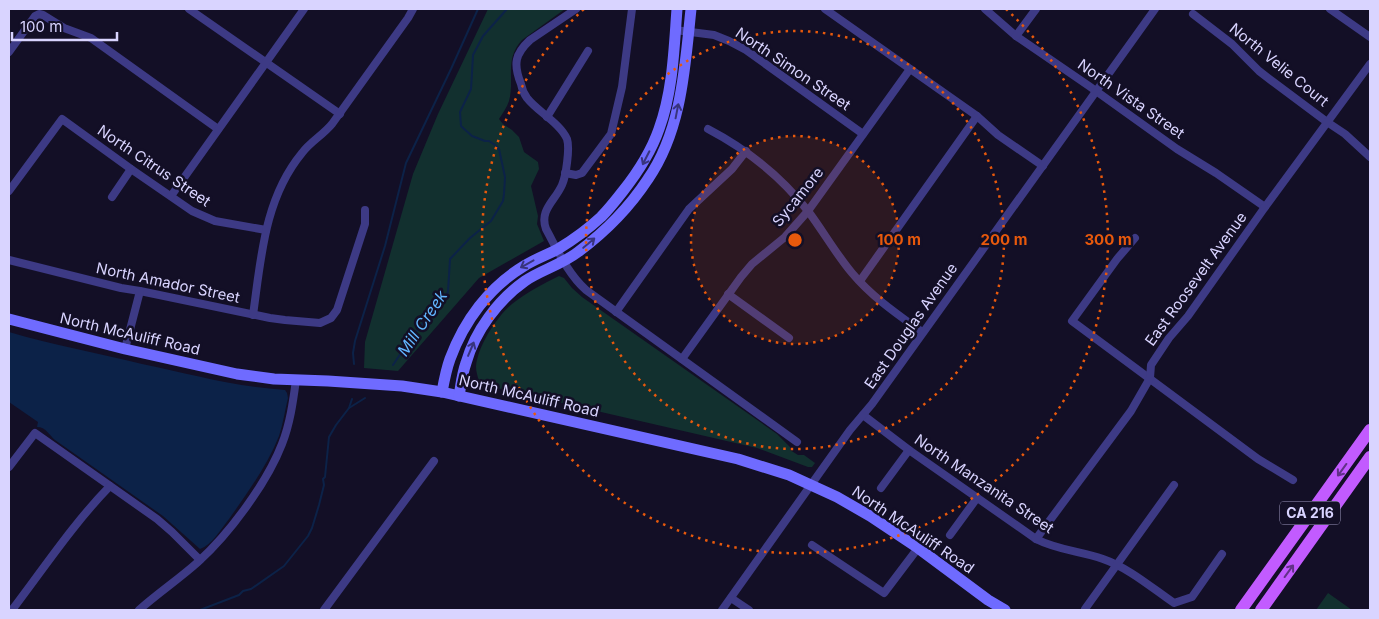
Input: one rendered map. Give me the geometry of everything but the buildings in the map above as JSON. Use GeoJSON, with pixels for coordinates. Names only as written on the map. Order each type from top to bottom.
{"type":"FeatureCollection","features":[{"type":"Feature","properties":{"kind":"main road","name":"CA 216"},"geometry":{"type":"LineString","coordinates":[[1241,610],[1370,430]]}},
{"type":"Feature","properties":{"kind":"main road","name":"CA 216"},"geometry":{"type":"LineString","coordinates":[[1261,610],[1370,457]]}},
{"type":"Feature","properties":{"kind":"street"},"geometry":{"type":"LineString","coordinates":[[189,9],[340,114]]}},
{"type":"Feature","properties":{"kind":"street"},"geometry":{"type":"LineString","coordinates":[[171,196],[304,9]]}},
{"type":"Feature","properties":{"kind":"street"},"geometry":{"type":"LineString","coordinates":[[253,315],[266,230],[273,204],[290,169],[303,151],[326,132],[340,114],[408,18],[412,9]]}},
{"type":"Feature","properties":{"kind":"street"},"geometry":{"type":"LineString","coordinates":[[576,9],[530,40],[517,58],[516,72],[526,97],[562,130],[568,141],[562,184],[543,218],[546,230],[570,272],[586,290],[797,442]]}},
{"type":"Feature","properties":{"kind":"street"},"geometry":{"type":"LineString","coordinates":[[565,173],[576,175],[582,173],[611,134],[622,87],[632,9]]}},
{"type":"Feature","properties":{"kind":"street"},"geometry":{"type":"LineString","coordinates":[[442,392],[450,359],[469,320],[481,302],[510,275],[526,264],[557,250],[602,216],[642,165],[659,128],[665,107],[677,9]]}},
{"type":"Feature","properties":{"kind":"street"},"geometry":{"type":"LineString","coordinates":[[458,396],[472,346],[502,301],[525,281],[577,253],[619,216],[648,180],[659,162],[675,118],[682,86],[691,9]]}},
{"type":"Feature","properties":{"kind":"street"},"geometry":{"type":"LineString","coordinates":[[825,9],[1043,166]]}},
{"type":"Feature","properties":{"kind":"street","name":"North Vista Street"},"geometry":{"type":"LineString","coordinates":[[985,9],[1016,36],[1177,149],[1266,207]]}},
{"type":"Feature","properties":{"kind":"street"},"geometry":{"type":"LineString","coordinates":[[1016,36],[1036,9]]}},
{"type":"Feature","properties":{"kind":"street","name":"East Douglas Avenue"},"geometry":{"type":"LineString","coordinates":[[722,610],[1155,9]]}},
{"type":"Feature","properties":{"kind":"street"},"geometry":{"type":"LineString","coordinates":[[1330,9],[1342,12],[1370,37]]}},
{"type":"Feature","properties":{"kind":"street"},"geometry":{"type":"LineString","coordinates":[[9,52],[35,16],[43,14],[64,28],[91,38],[218,129]]}},
{"type":"Feature","properties":{"kind":"street","name":"North Velie Court"},"geometry":{"type":"LineString","coordinates":[[1193,14],[1232,44],[1259,71],[1350,138],[1370,157]]}},
{"type":"Feature","properties":{"kind":"street","name":"North Simon Street"},"geometry":{"type":"LineString","coordinates":[[675,30],[714,35],[746,50],[863,134]]}},
{"type":"Feature","properties":{"kind":"street"},"geometry":{"type":"LineString","coordinates":[[547,117],[588,51]]}},
{"type":"Feature","properties":{"kind":"street","name":"East Roosevelt Avenue"},"geometry":{"type":"LineString","coordinates":[[1036,539],[1130,411],[1150,378],[1151,365],[1169,338],[1188,316],[1370,64]]}},
{"type":"Feature","properties":{"kind":"street","name":"Sycamore"},"geometry":{"type":"LineString","coordinates":[[682,359],[728,294],[752,264],[798,225],[910,69]]}},
{"type":"Feature","properties":{"kind":"street"},"geometry":{"type":"LineString","coordinates":[[860,282],[976,116]]}},
{"type":"Feature","properties":{"kind":"street","name":"North Citrus Street"},"geometry":{"type":"LineString","coordinates":[[9,191],[62,119],[192,211],[215,221],[266,230]]}},
{"type":"Feature","properties":{"kind":"street"},"geometry":{"type":"LineString","coordinates":[[708,129],[746,151],[778,177],[808,211],[838,256],[860,282],[881,302],[922,332]]}},
{"type":"Feature","properties":{"kind":"street"},"geometry":{"type":"LineString","coordinates":[[616,312],[689,209],[732,169],[746,151]]}},
{"type":"Feature","properties":{"kind":"street"},"geometry":{"type":"LineString","coordinates":[[112,197],[131,169]]}},
{"type":"Feature","properties":{"kind":"street","name":"North Amador Street"},"geometry":{"type":"LineString","coordinates":[[9,260],[98,283],[253,315],[320,323],[331,318],[337,310],[365,224],[365,210]]}},
{"type":"Feature","properties":{"kind":"street"},"geometry":{"type":"LineString","coordinates":[[1135,238],[1117,259],[1072,321],[1258,459],[1293,480]]}},
{"type":"Feature","properties":{"kind":"street"},"geometry":{"type":"LineString","coordinates":[[126,349],[140,291]]}},
{"type":"Feature","properties":{"kind":"street"},"geometry":{"type":"LineString","coordinates":[[728,294],[789,338]]}},
{"type":"Feature","properties":{"kind":"street","name":"North McAuliff Road"},"geometry":{"type":"LineString","coordinates":[[9,319],[126,349],[237,374],[274,379],[402,386],[442,392],[738,459],[812,484],[860,510],[918,548],[988,600],[1005,610]]}},
{"type":"Feature","properties":{"kind":"street"},"geometry":{"type":"LineString","coordinates":[[139,610],[200,560],[226,532],[256,492],[283,443],[291,412],[296,380]]}},
{"type":"Feature","properties":{"kind":"street","name":"North Manzanita Street"},"geometry":{"type":"LineString","coordinates":[[863,416],[1036,539],[1059,548],[1103,559],[1116,565],[1174,603],[1192,597],[1222,554]]}},
{"type":"Feature","properties":{"kind":"street"},"geometry":{"type":"LineString","coordinates":[[9,467],[35,433],[145,510],[172,532],[200,560]]}},
{"type":"Feature","properties":{"kind":"street"},"geometry":{"type":"LineString","coordinates":[[881,488],[909,450]]}},
{"type":"Feature","properties":{"kind":"street"},"geometry":{"type":"LineString","coordinates":[[324,610],[434,461]]}},
{"type":"Feature","properties":{"kind":"street"},"geometry":{"type":"LineString","coordinates":[[1085,609],[1174,485]]}},
{"type":"Feature","properties":{"kind":"street"},"geometry":{"type":"LineString","coordinates":[[12,610],[73,528],[110,486]]}},
{"type":"Feature","properties":{"kind":"street"},"geometry":{"type":"LineString","coordinates":[[950,535],[977,498]]}},
{"type":"Feature","properties":{"kind":"street"},"geometry":{"type":"LineString","coordinates":[[812,545],[884,593],[918,548]]}},
{"type":"Feature","properties":{"kind":"street"},"geometry":{"type":"LineString","coordinates":[[731,598],[748,610]]}},
{"type":"Feature","properties":{"kind":"green space"},"geometry":{"type":"Polygon","coordinates":[[[488,9],[565,9],[522,40],[517,47],[513,54],[509,101],[499,119],[519,137],[524,152],[538,162],[539,169],[531,186],[538,216],[537,224],[544,241],[479,278],[398,371],[364,368],[365,342],[413,174],[438,114],[488,9]]]}},
{"type":"Feature","properties":{"kind":"green space"},"geometry":{"type":"Polygon","coordinates":[[[559,276],[564,278],[582,297],[777,434],[790,447],[790,450],[798,455],[804,455],[815,463],[812,467],[808,467],[757,448],[484,385],[479,382],[476,367],[477,359],[484,341],[500,316],[523,296],[559,276]]]}},
{"type":"Feature","properties":{"kind":"green space"},"geometry":{"type":"Polygon","coordinates":[[[1328,593],[1352,610],[1316,610],[1328,593]]]}},
{"type":"Feature","properties":{"kind":"water"},"geometry":{"type":"Polygon","coordinates":[[[9,332],[213,380],[285,390],[288,398],[279,436],[274,447],[250,489],[212,540],[200,549],[163,516],[55,440],[45,430],[37,427],[38,422],[9,402],[9,332]]]}},
{"type":"Feature","properties":{"kind":"waterway"},"geometry":{"type":"LineString","coordinates":[[354,364],[355,341],[385,246],[406,163],[478,9]]}},
{"type":"Feature","properties":{"kind":"waterway","name":"Mill Creek"},"geometry":{"type":"LineString","coordinates":[[393,365],[411,338],[448,292],[450,259],[470,238],[491,221],[503,201],[505,177],[499,149],[489,141],[472,136],[461,126],[460,112],[471,89],[473,55],[483,36],[507,9]]}},
{"type":"Feature","properties":{"kind":"waterway","name":"Mill Creek"},"geometry":{"type":"LineString","coordinates":[[200,610],[251,589],[284,566],[308,536],[324,485],[323,479],[325,477],[329,437],[349,408],[365,398]]}},
{"type":"Feature","properties":{"kind":"waterway","name":"Mill Creek"},"geometry":{"type":"LineString","coordinates":[[349,408],[352,399]]}}]}
